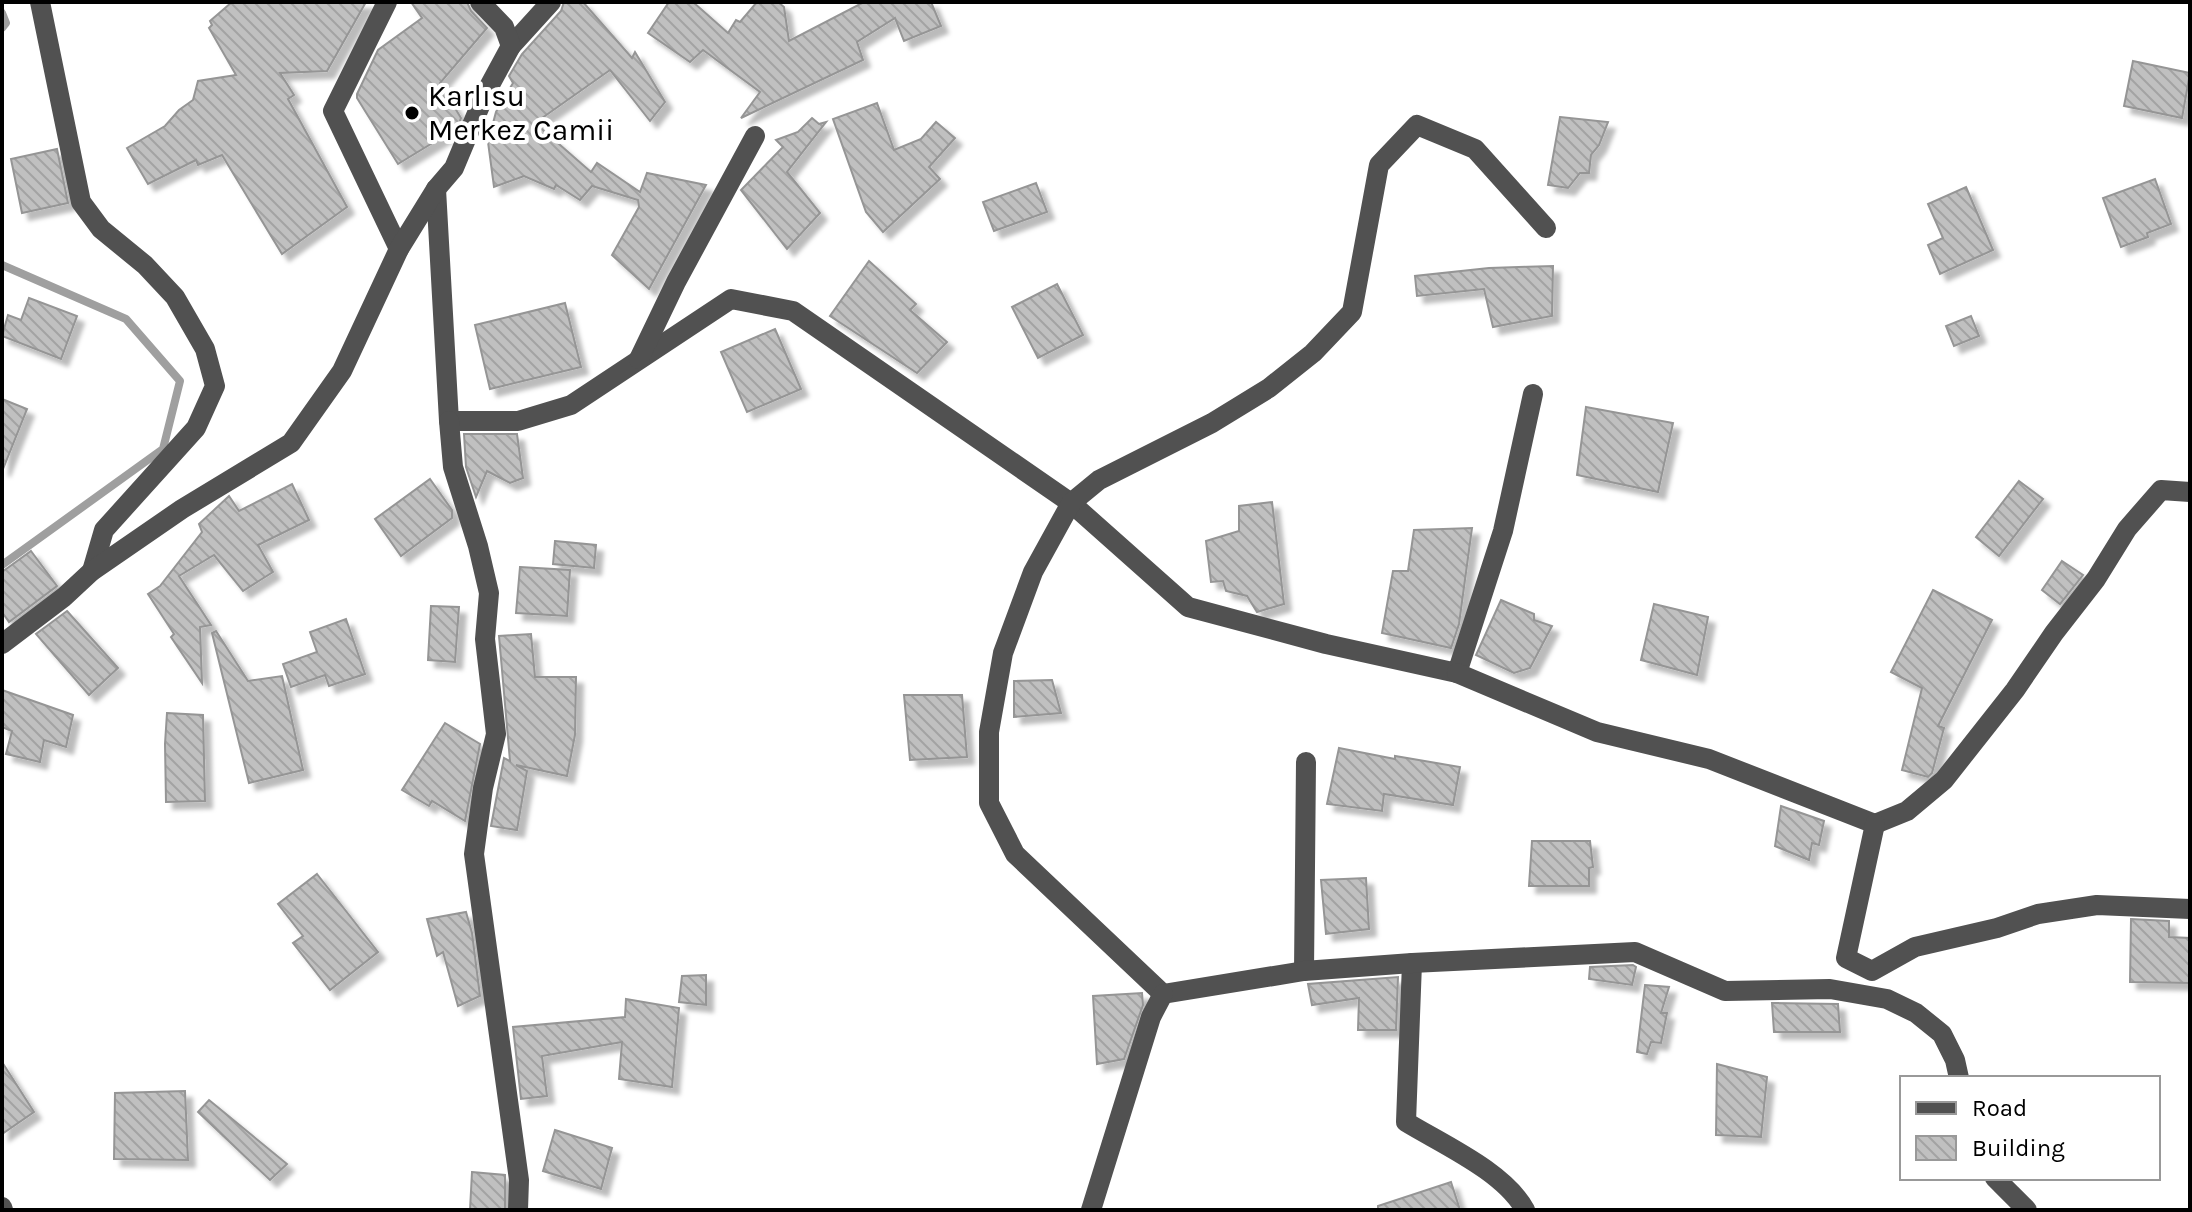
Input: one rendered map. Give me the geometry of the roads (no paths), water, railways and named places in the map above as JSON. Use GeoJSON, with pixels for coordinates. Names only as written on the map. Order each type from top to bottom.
{"type":"FeatureCollection","features":[{"type":"Feature","properties":{"kind":"street"},"geometry":{"type":"LineString","coordinates":[[40,2],[81,202],[101,229],[145,265],[175,297],[205,349],[215,386],[196,428],[104,530],[92,571]]}},
{"type":"Feature","properties":{"kind":"street"},"geometry":{"type":"LineString","coordinates":[[387,2],[333,111],[399,249]]}},
{"type":"Feature","properties":{"kind":"street"},"geometry":{"type":"LineString","coordinates":[[480,2],[504,27],[511,46]]}},
{"type":"Feature","properties":{"kind":"street"},"geometry":{"type":"LineString","coordinates":[[2,644],[64,597],[92,571],[182,509],[291,443],[342,371],[399,249],[436,189],[454,168],[485,94],[511,46],[551,2]]}},
{"type":"Feature","properties":{"kind":"street"},"geometry":{"type":"LineString","coordinates":[[1163,994],[1015,854],[989,803],[989,732],[1003,653],[1033,572],[1071,503],[1099,480],[1212,423],[1269,388],[1313,353],[1352,312],[1379,165],[1417,125],[1475,149],[1546,228]]}},
{"type":"Feature","properties":{"kind":"street"},"geometry":{"type":"LineString","coordinates":[[639,359],[676,282],[755,136]]}},
{"type":"Feature","properties":{"kind":"street"},"geometry":{"type":"LineString","coordinates":[[436,189],[453,467],[489,593],[485,639],[496,734],[483,788],[474,854],[519,1180],[518,1210]]}},
{"type":"Feature","properties":{"kind":"street"},"geometry":{"type":"LineString","coordinates":[[449,421],[518,421],[571,405],[731,299],[793,311],[1071,503],[1188,607],[1326,644],[1457,673],[1597,732],[1709,759],[1875,824],[1907,811],[1944,780],[2096,579],[2127,529],[2161,490],[2190,492]]}},
{"type":"Feature","properties":{"kind":"street"},"geometry":{"type":"LineString","coordinates":[[1457,673],[1503,531],[1533,394]]}},
{"type":"Feature","properties":{"kind":"street"},"geometry":{"type":"LineString","coordinates":[[1304,971],[1306,762]]}},
{"type":"Feature","properties":{"kind":"street"},"geometry":{"type":"LineString","coordinates":[[1875,824],[1846,958],[1872,971],[1915,947],[1997,928],[2038,914],[2097,905],[2190,909]]}},
{"type":"Feature","properties":{"kind":"street"},"geometry":{"type":"LineString","coordinates":[[1163,994],[1304,971],[1635,952],[1725,991],[1830,989],[1887,999],[1916,1013],[1942,1034],[1955,1060],[1959,1076]]}},
{"type":"Feature","properties":{"kind":"street"},"geometry":{"type":"LineString","coordinates":[[1412,963],[1406,1122],[1482,1168],[1517,1195],[1525,1210]]}},
{"type":"Feature","properties":{"kind":"street"},"geometry":{"type":"LineString","coordinates":[[1091,1210],[1151,1017],[1163,994]]}},
{"type":"Feature","properties":{"kind":"street"},"geometry":{"type":"LineString","coordinates":[[1997,1180],[2027,1210]]}},
{"type":"Feature","properties":{"kind":"waterway"},"geometry":{"type":"LineString","coordinates":[[2,13],[6,23],[2,28]]}},
{"type":"Feature","properties":{"kind":"waterway"},"geometry":{"type":"LineString","coordinates":[[2,265],[126,319],[180,381],[163,449],[2,565]]}},
{"type":"Feature","properties":{"kind":"place","name":"Karlısu Merkez Camii"},"geometry":{"type":"Point","coordinates":[412,113]}}]}
